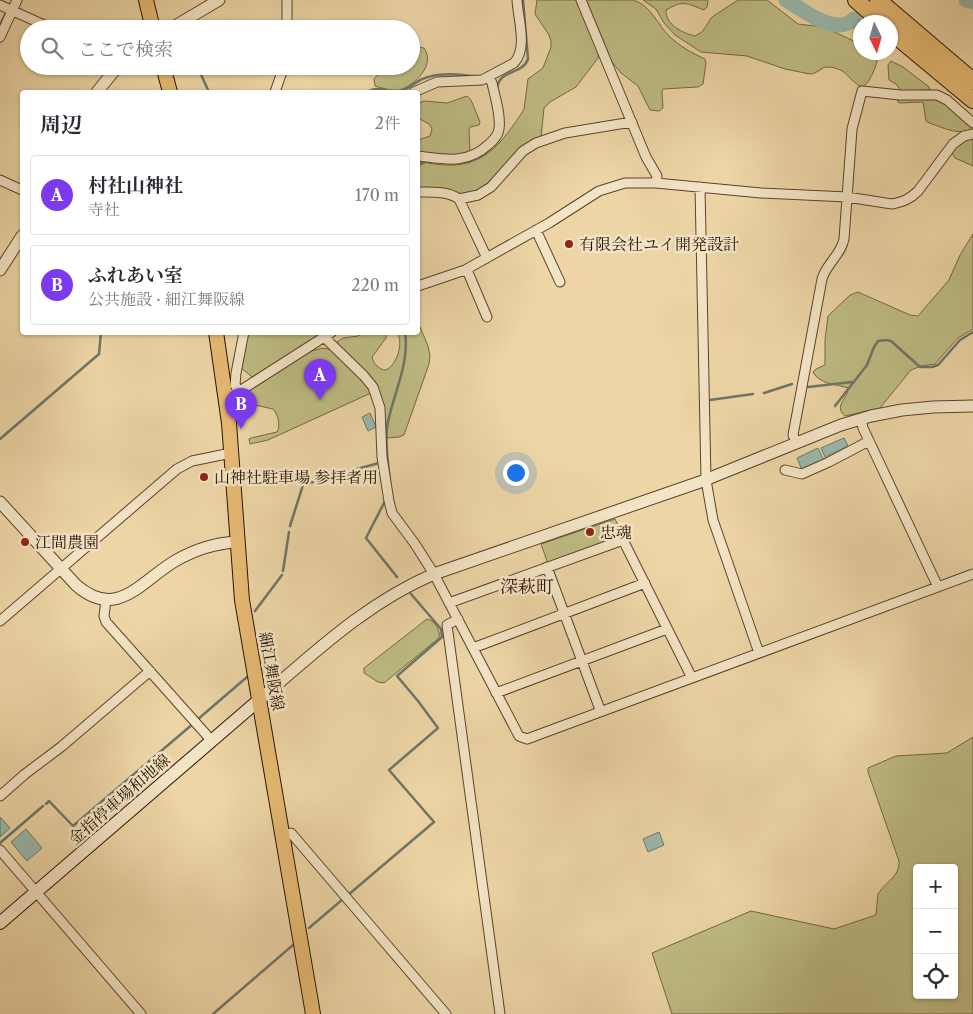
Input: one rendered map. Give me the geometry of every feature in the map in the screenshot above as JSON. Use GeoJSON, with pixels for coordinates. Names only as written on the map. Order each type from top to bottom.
{"type":"FeatureCollection","features":[{"type":"Feature","properties":{"kind":"highway"},"geometry":{"type":"LineString","coordinates":[[856,0],[873,15]]}},
{"type":"Feature","properties":{"kind":"highway"},"geometry":{"type":"LineString","coordinates":[[878,0],[973,82]]}},
{"type":"Feature","properties":{"kind":"highway"},"geometry":{"type":"LineString","coordinates":[[898,38],[973,100]]}},
{"type":"Feature","properties":{"kind":"main road"},"geometry":{"type":"LineString","coordinates":[[146,0],[151,20]]}},
{"type":"Feature","properties":{"kind":"main road"},"geometry":{"type":"LineString","coordinates":[[165,75],[169,90]]}},
{"type":"Feature","properties":{"kind":"main road","name":"細江舞阪線"},"geometry":{"type":"LineString","coordinates":[[216,335],[231,453],[242,600],[313,1014]]}},
{"type":"Feature","properties":{"kind":"main road","name":"金指停車場和地線"},"geometry":{"type":"LineString","coordinates":[[0,923],[259,700]]}},
{"type":"Feature","properties":{"kind":"street"},"geometry":{"type":"LineString","coordinates":[[0,38],[16,0]]}},
{"type":"Feature","properties":{"kind":"street"},"geometry":{"type":"LineString","coordinates":[[185,20],[219,0]]}},
{"type":"Feature","properties":{"kind":"street"},"geometry":{"type":"LineString","coordinates":[[287,0],[287,20]]}},
{"type":"Feature","properties":{"kind":"street"},"geometry":{"type":"LineString","coordinates":[[419,90],[437,82],[478,82],[514,63],[520,54],[521,44],[518,0]]}},
{"type":"Feature","properties":{"kind":"street"},"geometry":{"type":"LineString","coordinates":[[581,0],[632,122],[657,176],[656,184]]}},
{"type":"Feature","properties":{"kind":"street"},"geometry":{"type":"LineString","coordinates":[[0,5],[34,20]]}},
{"type":"Feature","properties":{"kind":"street"},"geometry":{"type":"LineString","coordinates":[[99,90],[111,75]]}},
{"type":"Feature","properties":{"kind":"street"},"geometry":{"type":"LineString","coordinates":[[276,90],[281,75]]}},
{"type":"Feature","properties":{"kind":"street"},"geometry":{"type":"LineString","coordinates":[[420,156],[453,159],[469,158],[484,149],[495,139],[498,134],[499,124],[492,83],[489,77]]}},
{"type":"Feature","properties":{"kind":"street"},"geometry":{"type":"LineString","coordinates":[[934,87],[940,94],[939,96]]}},
{"type":"Feature","properties":{"kind":"street"},"geometry":{"type":"LineString","coordinates":[[796,442],[793,435],[822,280],[825,270],[838,254],[843,244],[852,129],[862,91],[900,95],[926,94],[939,96],[947,100],[973,123]]}},
{"type":"Feature","properties":{"kind":"street"},"geometry":{"type":"LineString","coordinates":[[459,199],[478,195],[491,187],[523,151],[536,143],[566,133],[632,122]]}},
{"type":"Feature","properties":{"kind":"street"},"geometry":{"type":"LineString","coordinates":[[420,285],[467,270],[607,187],[625,183],[847,197],[892,204],[906,200],[918,191],[953,144],[964,136],[973,134]]}},
{"type":"Feature","properties":{"kind":"street"},"geometry":{"type":"LineString","coordinates":[[0,180],[20,189]]}},
{"type":"Feature","properties":{"kind":"street"},"geometry":{"type":"LineString","coordinates":[[700,187],[706,480],[713,520],[759,653]]}},
{"type":"Feature","properties":{"kind":"street"},"geometry":{"type":"LineString","coordinates":[[420,192],[440,193],[455,196],[459,199],[487,258]]}},
{"type":"Feature","properties":{"kind":"street"},"geometry":{"type":"LineString","coordinates":[[536,230],[560,282]]}},
{"type":"Feature","properties":{"kind":"street"},"geometry":{"type":"LineString","coordinates":[[0,270],[20,239]]}},
{"type":"Feature","properties":{"kind":"street"},"geometry":{"type":"LineString","coordinates":[[467,270],[487,317]]}},
{"type":"Feature","properties":{"kind":"street"},"geometry":{"type":"LineString","coordinates":[[239,391],[235,384],[243,335]]}},
{"type":"Feature","properties":{"kind":"street"},"geometry":{"type":"LineString","coordinates":[[225,395],[235,394],[324,335]]}},
{"type":"Feature","properties":{"kind":"street"},"geometry":{"type":"LineString","coordinates":[[327,335],[364,376],[376,394],[380,408],[382,457],[390,507],[434,574],[519,736],[527,739],[973,574]]}},
{"type":"Feature","properties":{"kind":"street"},"geometry":{"type":"LineString","coordinates":[[259,700],[360,616],[395,593],[434,574],[706,480],[834,427],[861,419],[917,408],[973,406]]}},
{"type":"Feature","properties":{"kind":"street"},"geometry":{"type":"LineString","coordinates":[[861,419],[869,441],[938,587]]}},
{"type":"Feature","properties":{"kind":"street"},"geometry":{"type":"LineString","coordinates":[[785,470],[802,474],[869,441]]}},
{"type":"Feature","properties":{"kind":"street"},"geometry":{"type":"LineString","coordinates":[[0,621],[181,465],[231,453]]}},
{"type":"Feature","properties":{"kind":"street"},"geometry":{"type":"LineString","coordinates":[[0,502],[61,570],[87,594],[106,600],[120,598],[133,592],[168,565],[191,553],[221,543],[237,542]]}},
{"type":"Feature","properties":{"kind":"street"},"geometry":{"type":"LineString","coordinates":[[449,603],[623,540],[690,674]]}},
{"type":"Feature","properties":{"kind":"street"},"geometry":{"type":"LineString","coordinates":[[547,567],[599,707]]}},
{"type":"Feature","properties":{"kind":"street"},"geometry":{"type":"LineString","coordinates":[[472,648],[645,583]]}},
{"type":"Feature","properties":{"kind":"street"},"geometry":{"type":"LineString","coordinates":[[106,600],[104,616],[106,622],[212,741]]}},
{"type":"Feature","properties":{"kind":"street"},"geometry":{"type":"LineString","coordinates":[[458,620],[447,625],[500,1014]]}},
{"type":"Feature","properties":{"kind":"street"},"geometry":{"type":"LineString","coordinates":[[496,693],[667,629]]}},
{"type":"Feature","properties":{"kind":"street"},"geometry":{"type":"LineString","coordinates":[[0,796],[150,671]]}},
{"type":"Feature","properties":{"kind":"street"},"geometry":{"type":"LineString","coordinates":[[283,835],[291,833],[446,1014]]}},
{"type":"Feature","properties":{"kind":"street"},"geometry":{"type":"LineString","coordinates":[[0,850],[141,1014]]}},
{"type":"Feature","properties":{"kind":"shaded area"},"geometry":{"type":"Polygon","coordinates":[[[537,0],[576,0],[598,51],[598,58],[576,87],[550,102],[544,108],[541,137],[484,189],[461,195],[420,189],[420,160],[428,163],[445,165],[460,164],[484,156],[503,139],[521,114],[524,109],[528,79],[543,68],[551,47],[549,35],[535,14],[537,0]]]}},
{"type":"Feature","properties":{"kind":"shaded area"},"geometry":{"type":"Polygon","coordinates":[[[586,0],[633,0],[645,6],[673,40],[705,59],[703,84],[698,87],[663,89],[663,108],[659,111],[650,110],[638,86],[621,73],[612,62],[586,0]]]}},
{"type":"Feature","properties":{"kind":"shaded area"},"geometry":{"type":"Polygon","coordinates":[[[643,0],[708,0],[707,7],[704,10],[681,4],[666,10],[668,20],[676,28],[695,36],[702,32],[712,17],[738,0],[767,0],[798,24],[824,27],[853,41],[853,60],[877,60],[870,79],[862,87],[844,72],[835,68],[826,67],[810,74],[785,69],[747,56],[701,52],[675,35],[664,23],[656,9],[643,0]]]}},
{"type":"Feature","properties":{"kind":"shaded area"},"geometry":{"type":"Polygon","coordinates":[[[420,47],[424,48],[427,54],[426,67],[422,74],[417,79],[405,88],[390,90],[375,86],[374,79],[378,75],[420,75],[420,47]]]}},
{"type":"Feature","properties":{"kind":"shaded area"},"geometry":{"type":"Polygon","coordinates":[[[891,61],[903,67],[929,87],[930,90],[901,91],[896,84],[889,80],[888,65],[891,61]]]}},
{"type":"Feature","properties":{"kind":"shaded area"},"geometry":{"type":"Polygon","coordinates":[[[467,96],[471,100],[480,122],[479,125],[469,129],[470,152],[465,156],[420,154],[420,139],[430,136],[432,129],[429,124],[420,119],[420,102],[425,101],[447,103],[467,96]]]}},
{"type":"Feature","properties":{"kind":"shaded area"},"geometry":{"type":"Polygon","coordinates":[[[927,97],[941,100],[971,129],[961,132],[929,123],[926,121],[923,102],[900,103],[897,101],[899,99],[927,97]]]}},
{"type":"Feature","properties":{"kind":"shaded area"},"geometry":{"type":"Polygon","coordinates":[[[973,138],[973,166],[955,158],[952,153],[961,143],[973,138]]]}},
{"type":"Feature","properties":{"kind":"shaded area"},"geometry":{"type":"Polygon","coordinates":[[[973,234],[973,329],[958,338],[935,364],[911,370],[880,408],[845,416],[840,409],[848,388],[819,379],[813,372],[825,365],[825,340],[828,316],[850,295],[858,292],[910,315],[918,316],[949,280],[960,255],[973,234]]]}},
{"type":"Feature","properties":{"kind":"shaded area"},"geometry":{"type":"Polygon","coordinates":[[[420,327],[430,356],[429,364],[404,435],[387,438],[385,436],[383,408],[337,345],[337,342],[343,338],[360,335],[386,335],[386,338],[372,357],[377,366],[386,370],[393,363],[398,353],[398,335],[420,335],[420,327]]]}},
{"type":"Feature","properties":{"kind":"shaded area"},"geometry":{"type":"Polygon","coordinates":[[[246,335],[318,335],[252,377],[239,366],[246,335]]]}},
{"type":"Feature","properties":{"kind":"shaded area"},"geometry":{"type":"Polygon","coordinates":[[[323,348],[332,350],[367,383],[371,393],[268,440],[250,444],[249,439],[251,438],[277,432],[279,427],[278,420],[273,409],[246,403],[242,399],[243,395],[311,351],[323,348]]]}},
{"type":"Feature","properties":{"kind":"shaded area"},"geometry":{"type":"Polygon","coordinates":[[[370,413],[376,427],[368,431],[362,417],[370,413]]]}},
{"type":"Feature","properties":{"kind":"shaded area"},"geometry":{"type":"Polygon","coordinates":[[[844,438],[848,446],[825,457],[821,448],[844,438]]]}},
{"type":"Feature","properties":{"kind":"shaded area"},"geometry":{"type":"Polygon","coordinates":[[[818,448],[824,460],[802,470],[797,458],[818,448]]]}},
{"type":"Feature","properties":{"kind":"shaded area"},"geometry":{"type":"Polygon","coordinates":[[[615,519],[624,537],[548,564],[541,544],[615,519]]]}},
{"type":"Feature","properties":{"kind":"shaded area"},"geometry":{"type":"Polygon","coordinates":[[[427,619],[436,626],[439,638],[384,683],[378,682],[364,673],[364,668],[427,619]]]}},
{"type":"Feature","properties":{"kind":"shaded area"},"geometry":{"type":"Polygon","coordinates":[[[973,737],[973,1014],[672,1014],[652,953],[751,911],[834,929],[876,915],[878,894],[895,875],[899,861],[868,768],[896,756],[947,753],[973,737]]]}},
{"type":"Feature","properties":{"kind":"shaded area"},"geometry":{"type":"Polygon","coordinates":[[[0,817],[10,828],[0,837],[0,817]]]}},
{"type":"Feature","properties":{"kind":"shaded area"},"geometry":{"type":"Polygon","coordinates":[[[26,829],[42,848],[27,861],[11,842],[26,829]]]}},
{"type":"Feature","properties":{"kind":"shaded area"},"geometry":{"type":"Polygon","coordinates":[[[659,832],[664,845],[648,852],[643,839],[659,832]]]}},
{"type":"Feature","properties":{"kind":"waterway"},"geometry":{"type":"LineString","coordinates":[[497,90],[501,78],[521,68],[528,59],[523,0]]}},
{"type":"Feature","properties":{"kind":"waterway"},"geometry":{"type":"LineString","coordinates":[[786,0],[829,24],[847,24],[853,20]]}},
{"type":"Feature","properties":{"kind":"waterway"},"geometry":{"type":"LineString","coordinates":[[966,0],[973,2]]}},
{"type":"Feature","properties":{"kind":"waterway"},"geometry":{"type":"LineString","coordinates":[[0,25],[6,13]]}},
{"type":"Feature","properties":{"kind":"waterway"},"geometry":{"type":"LineString","coordinates":[[403,90],[421,79],[431,76],[450,74],[475,76]]}},
{"type":"Feature","properties":{"kind":"waterway"},"geometry":{"type":"LineString","coordinates":[[201,75],[208,90]]}},
{"type":"Feature","properties":{"kind":"waterway"},"geometry":{"type":"LineString","coordinates":[[372,90],[384,90]]}},
{"type":"Feature","properties":{"kind":"waterway"},"geometry":{"type":"LineString","coordinates":[[455,163],[474,159],[483,155],[491,148]]}},
{"type":"Feature","properties":{"kind":"waterway"},"geometry":{"type":"LineString","coordinates":[[420,164],[428,161]]}},
{"type":"Feature","properties":{"kind":"waterway"},"geometry":{"type":"LineString","coordinates":[[835,406],[867,365],[878,341],[891,341],[920,367],[932,367],[938,365],[960,340],[973,332]]}},
{"type":"Feature","properties":{"kind":"waterway"},"geometry":{"type":"LineString","coordinates":[[0,439],[99,354],[101,335]]}},
{"type":"Feature","properties":{"kind":"waterway"},"geometry":{"type":"LineString","coordinates":[[390,481],[386,433],[389,415],[403,368],[405,335]]}},
{"type":"Feature","properties":{"kind":"waterway"},"geometry":{"type":"LineString","coordinates":[[808,387],[852,382]]}},
{"type":"Feature","properties":{"kind":"waterway"},"geometry":{"type":"LineString","coordinates":[[764,393],[792,384]]}},
{"type":"Feature","properties":{"kind":"waterway"},"geometry":{"type":"LineString","coordinates":[[710,400],[753,394]]}},
{"type":"Feature","properties":{"kind":"waterway"},"geometry":{"type":"LineString","coordinates":[[328,477],[379,463]]}},
{"type":"Feature","properties":{"kind":"waterway"},"geometry":{"type":"LineString","coordinates":[[290,526],[303,485],[326,478]]}},
{"type":"Feature","properties":{"kind":"waterway"},"geometry":{"type":"LineString","coordinates":[[385,501],[366,538],[397,577]]}},
{"type":"Feature","properties":{"kind":"waterway"},"geometry":{"type":"LineString","coordinates":[[283,571],[289,532]]}},
{"type":"Feature","properties":{"kind":"waterway"},"geometry":{"type":"LineString","coordinates":[[255,611],[282,575]]}},
{"type":"Feature","properties":{"kind":"waterway"},"geometry":{"type":"LineString","coordinates":[[348,895],[434,822],[389,770],[438,728],[397,676],[442,637],[441,629],[411,594]]}},
{"type":"Feature","properties":{"kind":"waterway"},"geometry":{"type":"LineString","coordinates":[[197,720],[247,677]]}},
{"type":"Feature","properties":{"kind":"waterway"},"geometry":{"type":"LineString","coordinates":[[46,804],[49,801],[73,826],[194,723]]}},
{"type":"Feature","properties":{"kind":"waterway"},"geometry":{"type":"LineString","coordinates":[[0,843],[43,806]]}},
{"type":"Feature","properties":{"kind":"waterway"},"geometry":{"type":"LineString","coordinates":[[309,928],[343,899]]}},
{"type":"Feature","properties":{"kind":"waterway"},"geometry":{"type":"LineString","coordinates":[[213,1014],[293,945]]}},
{"type":"Feature","properties":{"kind":"place","name":"有限会社ユイ開発設計"},"geometry":{"type":"Point","coordinates":[569,244]}},
{"type":"Feature","properties":{"kind":"place","name":"村社山神社"},"geometry":{"type":"Point","coordinates":[320,400]}},
{"type":"Feature","properties":{"kind":"place","name":"ふれあい室"},"geometry":{"type":"Point","coordinates":[241,429]}},
{"type":"Feature","properties":{"kind":"place","name":"山神社駐車場 参拝者用"},"geometry":{"type":"Point","coordinates":[204,477]}},
{"type":"Feature","properties":{"kind":"place","name":"忠魂"},"geometry":{"type":"Point","coordinates":[590,532]}},
{"type":"Feature","properties":{"kind":"place","name":"江間農園"},"geometry":{"type":"Point","coordinates":[25,542]}},
{"type":"Feature","properties":{"kind":"district","name":"深萩町"},"geometry":{"type":"Point","coordinates":[527,587]}}]}
